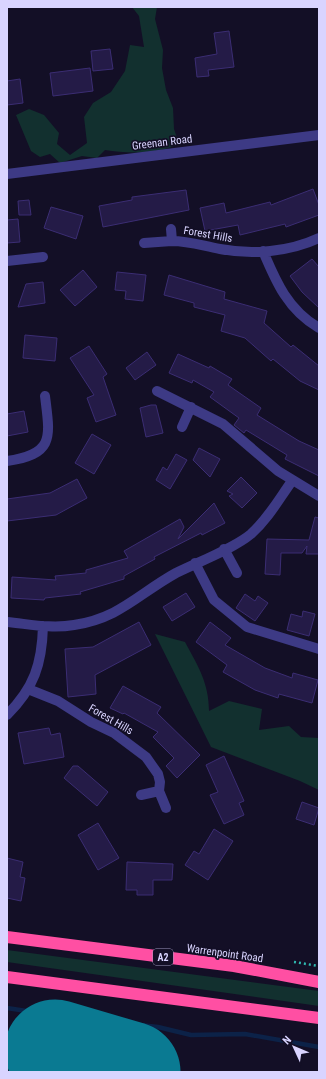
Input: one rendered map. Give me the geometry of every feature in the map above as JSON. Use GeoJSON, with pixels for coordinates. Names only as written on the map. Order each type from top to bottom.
{"type":"FeatureCollection","features":[{"type":"Feature","properties":{"kind":"highway","name":"Warrenpoint Road"},"geometry":{"type":"LineString","coordinates":[[7,937],[234,966],[319,982]]}},
{"type":"Feature","properties":{"kind":"highway"},"geometry":{"type":"LineString","coordinates":[[7,977],[319,1018]]}},
{"type":"Feature","properties":{"kind":"street","name":"Greenan Road"},"geometry":{"type":"LineString","coordinates":[[7,174],[319,135]]}},
{"type":"Feature","properties":{"kind":"street","name":"Forest Hills"},"geometry":{"type":"LineString","coordinates":[[171,229],[172,240]]}},
{"type":"Feature","properties":{"kind":"street","name":"Forest Hills"},"geometry":{"type":"LineString","coordinates":[[144,243],[172,240],[188,241],[221,249],[263,251],[300,246],[319,238]]}},
{"type":"Feature","properties":{"kind":"street"},"geometry":{"type":"LineString","coordinates":[[263,251],[281,292],[302,316],[319,328]]}},
{"type":"Feature","properties":{"kind":"street"},"geometry":{"type":"LineString","coordinates":[[7,261],[43,257]]}},
{"type":"Feature","properties":{"kind":"street"},"geometry":{"type":"LineString","coordinates":[[157,391],[223,424],[260,458],[292,481],[319,496]]}},
{"type":"Feature","properties":{"kind":"street"},"geometry":{"type":"LineString","coordinates":[[7,461],[26,458],[38,453],[45,445],[48,421],[45,396]]}},
{"type":"Feature","properties":{"kind":"street"},"geometry":{"type":"LineString","coordinates":[[182,427],[191,407]]}},
{"type":"Feature","properties":{"kind":"street"},"geometry":{"type":"LineString","coordinates":[[7,622],[42,626],[73,626],[108,616],[125,607],[174,574],[250,535],[261,524],[292,481]]}},
{"type":"Feature","properties":{"kind":"street"},"geometry":{"type":"LineString","coordinates":[[224,549],[237,573]]}},
{"type":"Feature","properties":{"kind":"street"},"geometry":{"type":"LineString","coordinates":[[195,563],[214,600],[247,627],[319,649]]}},
{"type":"Feature","properties":{"kind":"street"},"geometry":{"type":"LineString","coordinates":[[7,715],[28,690],[38,670],[41,657],[42,626]]}},
{"type":"Feature","properties":{"kind":"street","name":"Forest Hills"},"geometry":{"type":"LineString","coordinates":[[28,690],[58,701],[91,722],[114,733],[136,748],[146,757],[158,774],[160,782],[159,791],[166,808]]}},
{"type":"Feature","properties":{"kind":"street"},"geometry":{"type":"LineString","coordinates":[[141,795],[159,791]]}},
{"type":"Feature","properties":{"kind":"green space"},"geometry":{"type":"Polygon","coordinates":[[[132,7],[157,7],[155,19],[163,50],[162,68],[166,90],[173,108],[174,129],[179,144],[162,150],[143,152],[105,150],[97,158],[82,156],[60,163],[50,154],[40,157],[31,151],[16,115],[29,109],[44,115],[59,133],[57,144],[70,155],[87,143],[84,117],[93,103],[111,92],[125,71],[130,45],[144,47],[139,16],[132,7]]]}},
{"type":"Feature","properties":{"kind":"green space"},"geometry":{"type":"Polygon","coordinates":[[[155,634],[185,642],[205,683],[209,701],[209,711],[229,701],[262,709],[259,730],[289,726],[301,737],[319,738],[319,790],[300,781],[211,747],[155,634]]]}},
{"type":"Feature","properties":{"kind":"green space"},"geometry":{"type":"Polygon","coordinates":[[[7,950],[319,991],[319,1006],[7,962],[7,950]]]}},
{"type":"Feature","properties":{"kind":"building"},"geometry":{"type":"Polygon","coordinates":[[[229,31],[234,67],[208,70],[209,76],[197,77],[195,58],[217,54],[214,33],[229,31]]]}},
{"type":"Feature","properties":{"kind":"building"},"geometry":{"type":"Polygon","coordinates":[[[110,49],[113,69],[93,71],[91,51],[110,49]]]}},
{"type":"Feature","properties":{"kind":"building"},"geometry":{"type":"Polygon","coordinates":[[[90,68],[93,91],[53,96],[50,73],[90,68]]]}},
{"type":"Feature","properties":{"kind":"building"},"geometry":{"type":"Polygon","coordinates":[[[20,79],[23,103],[7,105],[7,81],[20,79]]]}},
{"type":"Feature","properties":{"kind":"building"},"geometry":{"type":"Polygon","coordinates":[[[313,189],[319,205],[319,215],[286,227],[285,224],[240,235],[238,225],[205,231],[200,208],[224,203],[226,213],[270,202],[271,205],[313,189]]]}},
{"type":"Feature","properties":{"kind":"building"},"geometry":{"type":"Polygon","coordinates":[[[186,190],[189,210],[103,227],[99,206],[132,200],[132,197],[186,190]]]}},
{"type":"Feature","properties":{"kind":"building"},"geometry":{"type":"Polygon","coordinates":[[[29,200],[31,215],[19,215],[18,201],[29,200]]]}},
{"type":"Feature","properties":{"kind":"building"},"geometry":{"type":"Polygon","coordinates":[[[51,207],[83,216],[76,239],[44,228],[51,207]]]}},
{"type":"Feature","properties":{"kind":"building"},"geometry":{"type":"Polygon","coordinates":[[[18,219],[20,242],[7,243],[7,220],[18,219]]]}},
{"type":"Feature","properties":{"kind":"building"},"geometry":{"type":"Polygon","coordinates":[[[312,259],[319,267],[319,308],[302,292],[290,276],[312,259]]]}},
{"type":"Feature","properties":{"kind":"building"},"geometry":{"type":"Polygon","coordinates":[[[83,270],[97,287],[75,306],[60,290],[83,270]]]}},
{"type":"Feature","properties":{"kind":"building"},"geometry":{"type":"Polygon","coordinates":[[[117,272],[146,275],[143,301],[125,299],[126,291],[115,290],[117,272]]]}},
{"type":"Feature","properties":{"kind":"building"},"geometry":{"type":"Polygon","coordinates":[[[169,275],[225,292],[224,299],[267,311],[264,323],[291,347],[293,345],[319,366],[319,390],[300,381],[273,359],[271,361],[245,338],[221,331],[225,315],[194,307],[194,303],[164,295],[169,275]]]}},
{"type":"Feature","properties":{"kind":"building"},"geometry":{"type":"Polygon","coordinates":[[[43,282],[45,303],[18,307],[26,284],[43,282]]]}},
{"type":"Feature","properties":{"kind":"building"},"geometry":{"type":"Polygon","coordinates":[[[25,335],[57,338],[55,361],[23,358],[25,335]]]}},
{"type":"Feature","properties":{"kind":"building"},"geometry":{"type":"Polygon","coordinates":[[[89,346],[107,374],[103,377],[116,415],[96,422],[87,398],[94,395],[70,358],[89,346]]]}},
{"type":"Feature","properties":{"kind":"building"},"geometry":{"type":"Polygon","coordinates":[[[147,352],[156,365],[135,380],[126,368],[147,352]]]}},
{"type":"Feature","properties":{"kind":"building"},"geometry":{"type":"Polygon","coordinates":[[[178,354],[209,368],[210,366],[232,379],[228,385],[261,408],[257,415],[299,441],[319,450],[319,476],[285,459],[287,455],[246,430],[244,433],[234,425],[239,418],[210,397],[214,392],[193,380],[192,383],[169,373],[178,354]]]}},
{"type":"Feature","properties":{"kind":"building"},"geometry":{"type":"Polygon","coordinates":[[[156,405],[163,433],[146,437],[140,408],[156,405]]]}},
{"type":"Feature","properties":{"kind":"building"},"geometry":{"type":"Polygon","coordinates":[[[24,411],[28,432],[7,436],[7,414],[24,411]]]}},
{"type":"Feature","properties":{"kind":"building"},"geometry":{"type":"Polygon","coordinates":[[[92,434],[111,445],[94,474],[75,463],[92,434]]]}},
{"type":"Feature","properties":{"kind":"building"},"geometry":{"type":"Polygon","coordinates":[[[199,448],[220,459],[210,477],[193,460],[199,448]]]}},
{"type":"Feature","properties":{"kind":"building"},"geometry":{"type":"Polygon","coordinates":[[[176,454],[187,460],[170,489],[156,480],[163,467],[167,470],[176,454]]]}},
{"type":"Feature","properties":{"kind":"building"},"geometry":{"type":"Polygon","coordinates":[[[241,477],[257,493],[242,508],[229,496],[233,494],[227,491],[241,477]]]}},
{"type":"Feature","properties":{"kind":"building"},"geometry":{"type":"Polygon","coordinates":[[[77,479],[87,498],[56,515],[7,521],[7,499],[50,493],[77,479]]]}},
{"type":"Feature","properties":{"kind":"building"},"geometry":{"type":"Polygon","coordinates":[[[214,503],[225,523],[202,535],[201,533],[154,557],[155,559],[124,576],[124,579],[80,592],[81,594],[45,598],[44,600],[11,598],[12,577],[56,580],[55,576],[86,573],[86,570],[128,558],[124,551],[180,519],[184,527],[178,539],[214,503]]]}},
{"type":"Feature","properties":{"kind":"building"},"geometry":{"type":"Polygon","coordinates":[[[315,517],[319,518],[319,554],[306,554],[307,546],[302,553],[281,553],[280,575],[265,574],[267,539],[309,540],[315,517]]]}},
{"type":"Feature","properties":{"kind":"building"},"geometry":{"type":"Polygon","coordinates":[[[186,593],[195,607],[172,621],[163,607],[186,593]]]}},
{"type":"Feature","properties":{"kind":"building"},"geometry":{"type":"Polygon","coordinates":[[[245,594],[255,601],[258,596],[268,603],[255,621],[236,608],[245,594]]]}},
{"type":"Feature","properties":{"kind":"building"},"geometry":{"type":"Polygon","coordinates":[[[303,611],[315,614],[309,636],[287,630],[291,614],[302,617],[303,611]]]}},
{"type":"Feature","properties":{"kind":"building"},"geometry":{"type":"Polygon","coordinates":[[[139,622],[151,645],[95,675],[96,694],[68,697],[65,649],[93,647],[139,622]]]}},
{"type":"Feature","properties":{"kind":"building"},"geometry":{"type":"Polygon","coordinates":[[[210,622],[231,638],[225,645],[265,668],[292,678],[293,673],[318,680],[312,703],[279,694],[278,698],[255,690],[223,672],[227,665],[196,642],[210,622]]]}},
{"type":"Feature","properties":{"kind":"building"},"geometry":{"type":"Polygon","coordinates":[[[123,686],[161,707],[157,713],[200,755],[177,778],[166,766],[174,758],[153,737],[158,732],[124,713],[123,714],[110,708],[123,686]]]}},
{"type":"Feature","properties":{"kind":"building"},"geometry":{"type":"Polygon","coordinates":[[[49,728],[51,735],[60,733],[64,757],[24,764],[18,733],[49,728]]]}},
{"type":"Feature","properties":{"kind":"building"},"geometry":{"type":"Polygon","coordinates":[[[224,756],[244,801],[239,803],[244,815],[224,824],[210,795],[218,792],[206,765],[224,756]]]}},
{"type":"Feature","properties":{"kind":"building"},"geometry":{"type":"Polygon","coordinates":[[[73,766],[78,766],[108,792],[97,806],[64,778],[73,766]]]}},
{"type":"Feature","properties":{"kind":"building"},"geometry":{"type":"Polygon","coordinates":[[[302,802],[319,808],[314,825],[296,819],[302,802]]]}},
{"type":"Feature","properties":{"kind":"building"},"geometry":{"type":"Polygon","coordinates":[[[98,823],[119,858],[98,870],[78,835],[98,823]]]}},
{"type":"Feature","properties":{"kind":"building"},"geometry":{"type":"Polygon","coordinates":[[[214,829],[233,841],[208,880],[185,865],[194,851],[199,854],[214,829]]]}},
{"type":"Feature","properties":{"kind":"building"},"geometry":{"type":"Polygon","coordinates":[[[7,858],[23,862],[20,877],[25,878],[21,901],[7,898],[7,858]]]}},
{"type":"Feature","properties":{"kind":"building"},"geometry":{"type":"Polygon","coordinates":[[[127,862],[173,864],[172,880],[153,880],[153,895],[137,895],[137,890],[126,890],[127,862]]]}},
{"type":"Feature","properties":{"kind":"waterway"},"geometry":{"type":"LineString","coordinates":[[7,1008],[59,1016],[158,1027],[191,1035],[245,1034],[319,1047]]}},
{"type":"Feature","properties":{"kind":"runway"},"geometry":{"type":"LineString","coordinates":[[55,1050],[130,1072]]}}]}
